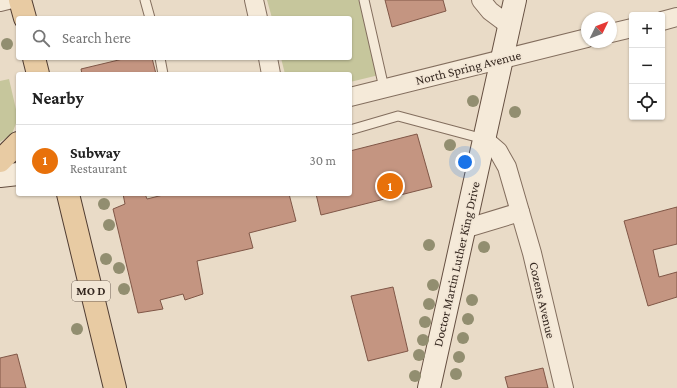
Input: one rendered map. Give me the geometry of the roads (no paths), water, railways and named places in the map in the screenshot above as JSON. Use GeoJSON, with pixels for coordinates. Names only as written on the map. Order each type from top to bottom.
{"type":"FeatureCollection","features":[{"type":"Feature","properties":{"kind":"main road"},"geometry":{"type":"LineString","coordinates":[[20,0],[24,16]]}},
{"type":"Feature","properties":{"kind":"main road","name":"Doctor Martin Luther King Drive"},"geometry":{"type":"LineString","coordinates":[[429,388],[515,0]]}},
{"type":"Feature","properties":{"kind":"main road"},"geometry":{"type":"LineString","coordinates":[[34,60],[38,72]]}},
{"type":"Feature","properties":{"kind":"main road"},"geometry":{"type":"LineString","coordinates":[[0,161],[16,145]]}},
{"type":"Feature","properties":{"kind":"main road"},"geometry":{"type":"LineString","coordinates":[[0,176],[16,174]]}},
{"type":"Feature","properties":{"kind":"main road","name":"MO D"},"geometry":{"type":"LineString","coordinates":[[70,196],[115,388]]}},
{"type":"Feature","properties":{"kind":"street"},"geometry":{"type":"LineString","coordinates":[[0,2],[8,0]]}},
{"type":"Feature","properties":{"kind":"street"},"geometry":{"type":"LineString","coordinates":[[254,0],[258,16]]}},
{"type":"Feature","properties":{"kind":"street"},"geometry":{"type":"LineString","coordinates":[[481,0],[490,11],[510,26]]}},
{"type":"Feature","properties":{"kind":"street"},"geometry":{"type":"LineString","coordinates":[[665,20],[677,17]]}},
{"type":"Feature","properties":{"kind":"street"},"geometry":{"type":"LineString","coordinates":[[617,32],[629,29]]}},
{"type":"Feature","properties":{"kind":"street","name":"North Spring Avenue"},"geometry":{"type":"LineString","coordinates":[[352,96],[581,39]]}},
{"type":"Feature","properties":{"kind":"street"},"geometry":{"type":"LineString","coordinates":[[268,60],[271,72]]}},
{"type":"Feature","properties":{"kind":"street","name":"Cozens Avenue"},"geometry":{"type":"LineString","coordinates":[[484,139],[498,151],[507,167],[532,253],[564,388]]}},
{"type":"Feature","properties":{"kind":"street"},"geometry":{"type":"LineString","coordinates":[[464,229],[520,212]]}},
{"type":"Feature","properties":{"kind":"lane"},"geometry":{"type":"LineString","coordinates":[[145,0],[149,16]]}},
{"type":"Feature","properties":{"kind":"lane"},"geometry":{"type":"LineString","coordinates":[[364,0],[384,88]]}},
{"type":"Feature","properties":{"kind":"lane"},"geometry":{"type":"LineString","coordinates":[[160,60],[163,72]]}},
{"type":"Feature","properties":{"kind":"lane"},"geometry":{"type":"LineString","coordinates":[[352,129],[398,116],[484,139]]}},
{"type":"Feature","properties":{"kind":"place","name":"Subway"},"geometry":{"type":"Point","coordinates":[390,186]}}]}
